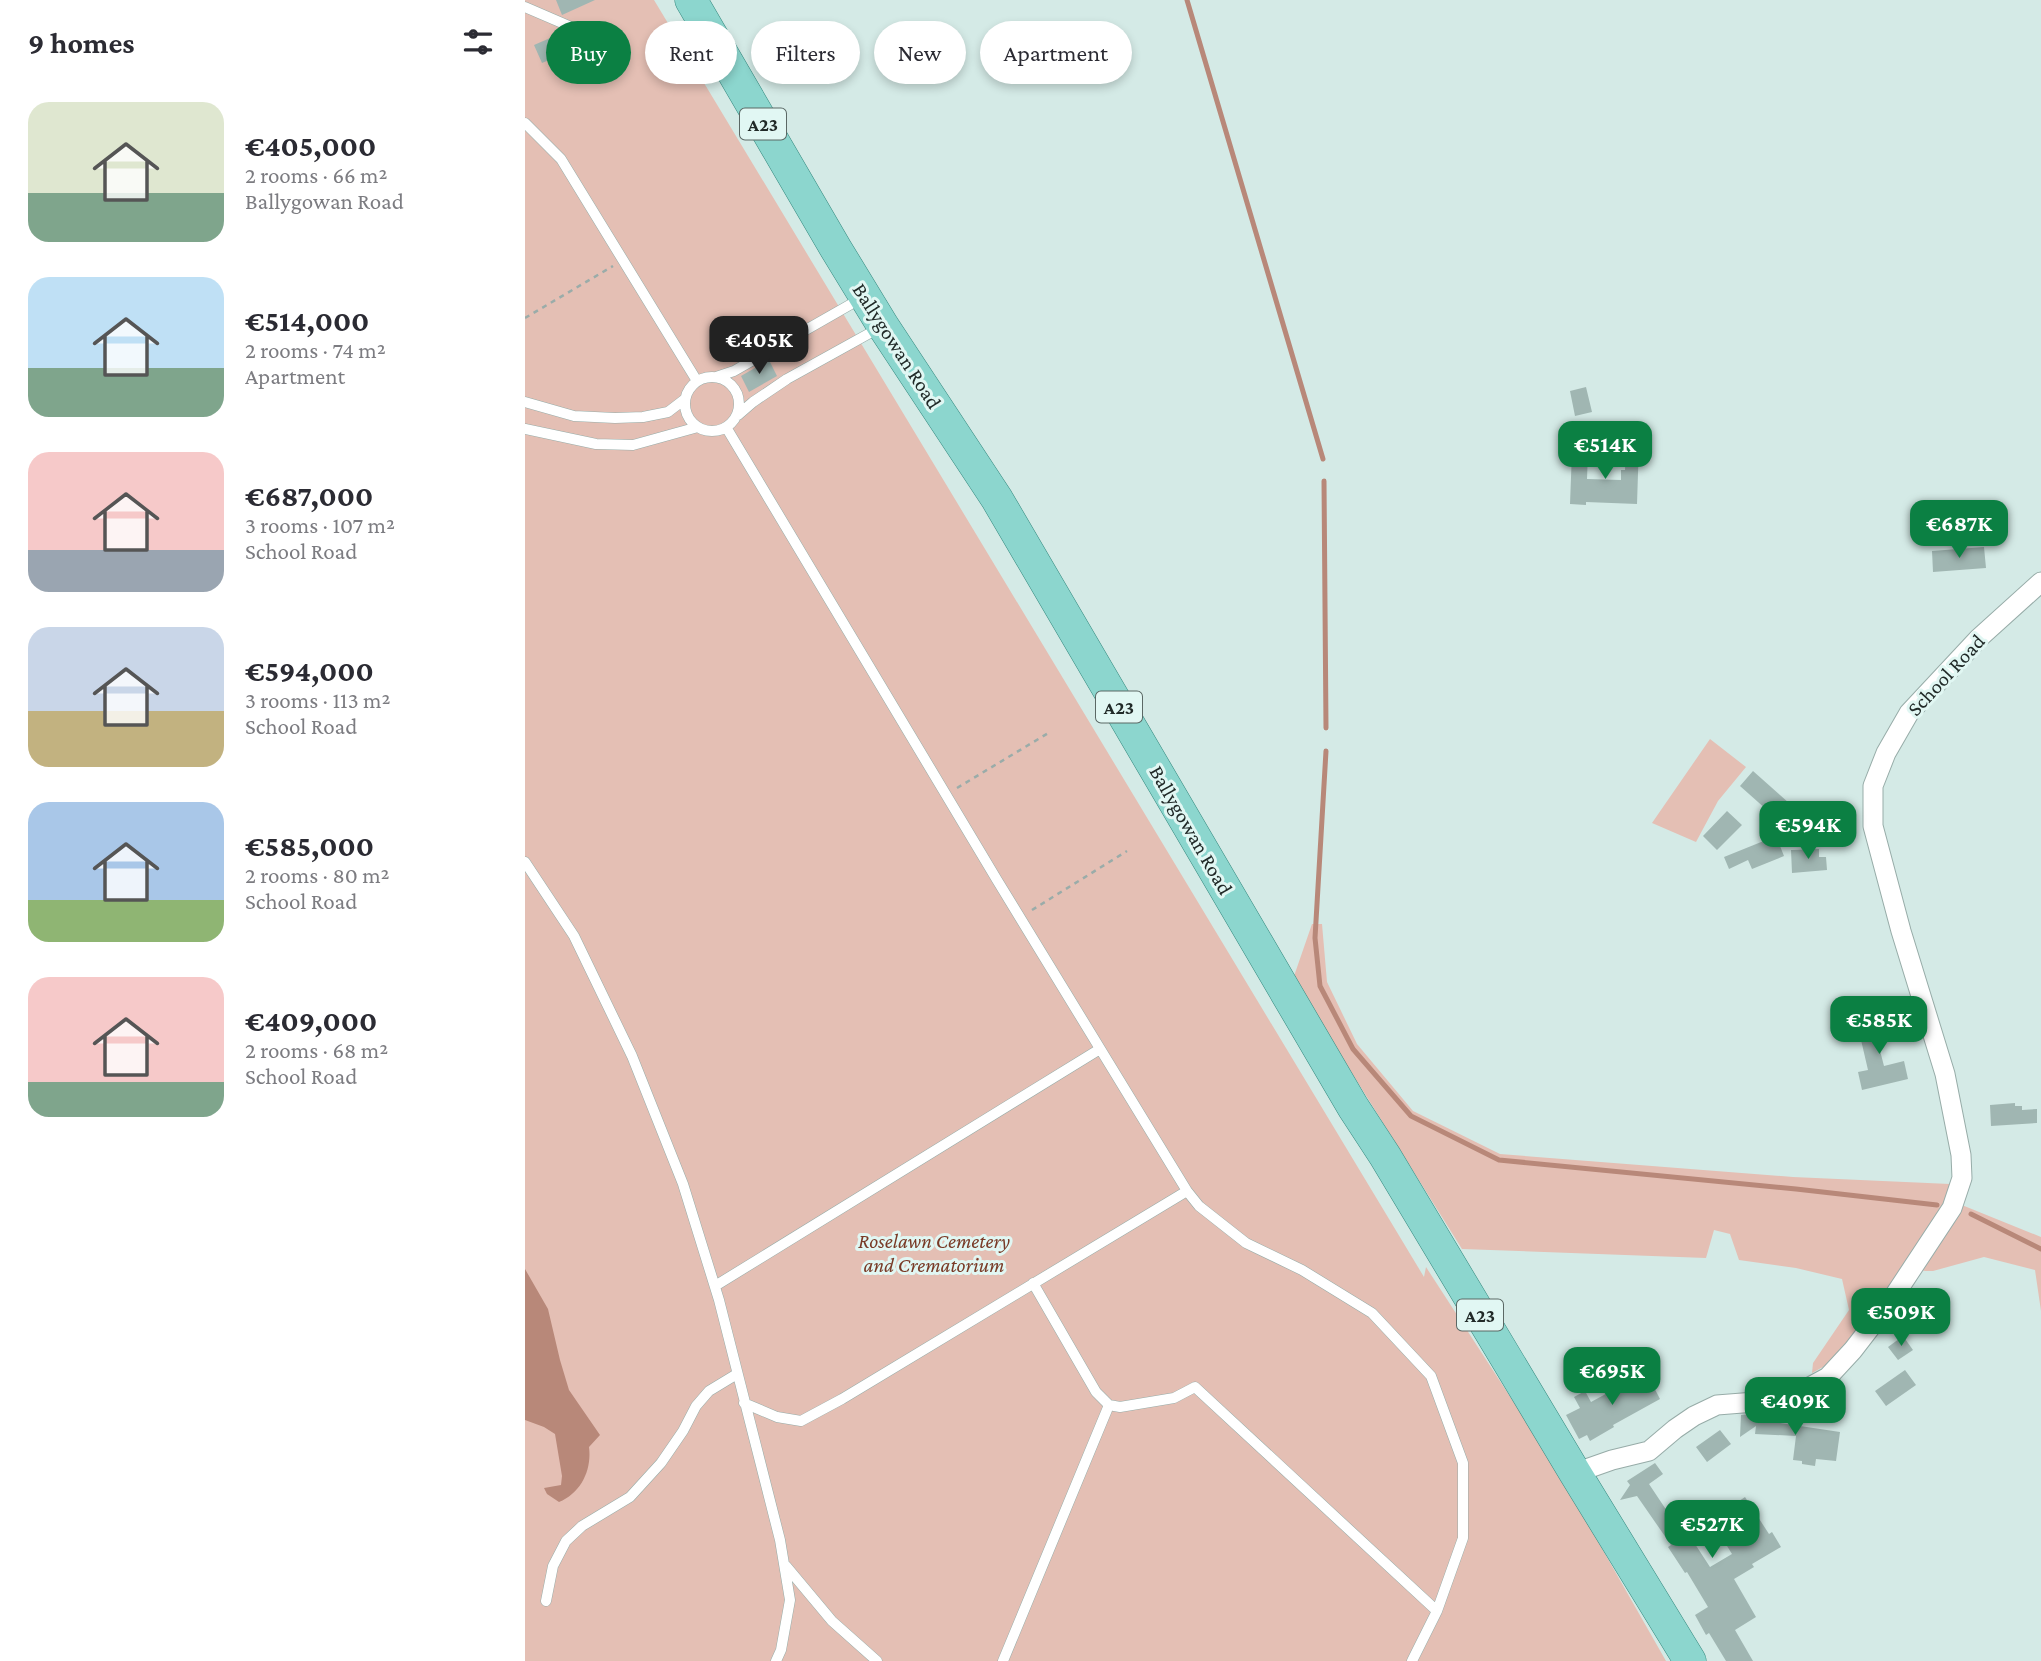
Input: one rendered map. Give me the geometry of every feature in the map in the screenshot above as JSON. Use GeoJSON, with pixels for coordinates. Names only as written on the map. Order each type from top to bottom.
{"type":"FeatureCollection","features":[{"type":"Feature","properties":{"kind":"main road","name":"Ballygowan Road"},"geometry":{"type":"LineString","coordinates":[[691,0],[883,326],[997,499],[1353,1107],[1690,1661]]}},
{"type":"Feature","properties":{"kind":"street","name":"School Road"},"geometry":{"type":"LineString","coordinates":[[1575,1473],[1649,1451],[1694,1416],[1717,1405],[1786,1396],[1828,1377],[1890,1302],[1952,1208],[1962,1178],[1961,1155],[1945,1074],[1901,931],[1874,826],[1873,786],[1886,753],[1909,713],[1979,638],[2041,582]]}},
{"type":"Feature","properties":{"kind":"lane"},"geometry":{"type":"LineString","coordinates":[[525,7],[557,21]]}},
{"type":"Feature","properties":{"kind":"lane"},"geometry":{"type":"LineString","coordinates":[[525,123],[561,159],[697,381]]}},
{"type":"Feature","properties":{"kind":"lane"},"geometry":{"type":"LineString","coordinates":[[716,377],[734,371],[865,296]]}},
{"type":"Feature","properties":{"kind":"lane"},"geometry":{"type":"LineString","coordinates":[[737,416],[740,405],[738,394],[732,384],[723,378],[702,378],[688,390],[685,409],[689,419],[698,428],[720,430],[726,427],[753,401],[787,379],[883,326]]}},
{"type":"Feature","properties":{"kind":"lane"},"geometry":{"type":"LineString","coordinates":[[525,402],[574,416],[615,418],[668,412],[685,399]]}},
{"type":"Feature","properties":{"kind":"lane"},"geometry":{"type":"LineString","coordinates":[[726,427],[1187,1191],[1199,1206],[1247,1243],[1302,1270],[1372,1313],[1430,1376],[1463,1463],[1463,1538],[1437,1611],[1412,1661]]}},
{"type":"Feature","properties":{"kind":"lane"},"geometry":{"type":"LineString","coordinates":[[525,429],[596,444],[633,445],[698,428]]}},
{"type":"Feature","properties":{"kind":"lane"},"geometry":{"type":"LineString","coordinates":[[525,862],[574,936],[632,1056],[683,1184],[715,1286],[780,1540],[790,1600],[781,1650],[776,1661]]}},
{"type":"Feature","properties":{"kind":"lane"},"geometry":{"type":"LineString","coordinates":[[715,1286],[1100,1049]]}},
{"type":"Feature","properties":{"kind":"lane"},"geometry":{"type":"LineString","coordinates":[[744,1403],[777,1417],[801,1422],[1187,1191]]}},
{"type":"Feature","properties":{"kind":"lane"},"geometry":{"type":"LineString","coordinates":[[1033,1283],[1096,1392],[1109,1405],[1121,1408],[1174,1398],[1195,1387],[1437,1611]]}},
{"type":"Feature","properties":{"kind":"lane"},"geometry":{"type":"LineString","coordinates":[[546,1601],[553,1566],[566,1541],[582,1526],[630,1497],[661,1463],[696,1406],[709,1391],[737,1374]]}},
{"type":"Feature","properties":{"kind":"lane"},"geometry":{"type":"LineString","coordinates":[[1003,1661],[1109,1405]]}},
{"type":"Feature","properties":{"kind":"lane"},"geometry":{"type":"LineString","coordinates":[[784,1564],[832,1621],[877,1661]]}},
{"type":"Feature","properties":{"kind":"path"},"geometry":{"type":"LineString","coordinates":[[525,318],[624,260]]}},
{"type":"Feature","properties":{"kind":"path"},"geometry":{"type":"LineString","coordinates":[[947,794],[1050,732]]}},
{"type":"Feature","properties":{"kind":"path"},"geometry":{"type":"LineString","coordinates":[[1020,918],[1127,851]]}},
{"type":"Feature","properties":{"kind":"green space","name":"Roselawn Cemetery and Crematorium"},"geometry":{"type":"Polygon","coordinates":[[[525,0],[654,0],[667,21],[645,21],[645,84],[705,84],[1424,1277],[1426,1267],[1555,1466],[1666,1661],[525,1661],[525,0]]]}},
{"type":"Feature","properties":{"kind":"green space"},"geometry":{"type":"Polygon","coordinates":[[[1710,739],[1746,767],[1718,801],[1696,842],[1652,823],[1710,739]]]}},
{"type":"Feature","properties":{"kind":"green space"},"geometry":{"type":"Polygon","coordinates":[[[1312,924],[1322,924],[1327,982],[1357,1044],[1413,1111],[1500,1154],[1793,1177],[1950,1184],[1947,1199],[2041,1237],[2041,1311],[2035,1270],[1984,1257],[1933,1271],[1906,1266],[1832,1362],[1812,1373],[1813,1363],[1849,1310],[1842,1279],[1796,1268],[1739,1260],[1730,1234],[1714,1230],[1706,1258],[1462,1249],[1293,979],[1312,924]]]}},
{"type":"Feature","properties":{"kind":"shaded area"},"geometry":{"type":"Polygon","coordinates":[[[525,1269],[548,1309],[569,1390],[600,1435],[589,1447],[587,1472],[579,1487],[559,1502],[547,1494],[544,1488],[561,1485],[555,1434],[525,1420],[525,1269]]]}},
{"type":"Feature","properties":{"kind":"building"},"geometry":{"type":"Polygon","coordinates":[[[556,0],[595,0],[562,15],[556,0]]]}},
{"type":"Feature","properties":{"kind":"building"},"geometry":{"type":"Polygon","coordinates":[[[546,40],[546,61],[542,63],[534,45],[546,40]]]}},
{"type":"Feature","properties":{"kind":"building"},"geometry":{"type":"Polygon","coordinates":[[[769,360],[777,376],[749,392],[741,376],[769,360]]]}},
{"type":"Feature","properties":{"kind":"building"},"geometry":{"type":"Polygon","coordinates":[[[1586,387],[1592,412],[1575,416],[1570,391],[1586,387]]]}},
{"type":"Feature","properties":{"kind":"building"},"geometry":{"type":"Polygon","coordinates":[[[1626,443],[1639,443],[1637,504],[1570,504],[1572,451],[1588,452],[1587,479],[1621,480],[1621,470],[1625,470],[1626,443]]]}},
{"type":"Feature","properties":{"kind":"building"},"geometry":{"type":"Polygon","coordinates":[[[1984,547],[1986,568],[1933,572],[1932,551],[1984,547]]]}},
{"type":"Feature","properties":{"kind":"building"},"geometry":{"type":"Polygon","coordinates":[[[1753,771],[1789,803],[1776,818],[1740,786],[1753,771]]]}},
{"type":"Feature","properties":{"kind":"building"},"geometry":{"type":"Polygon","coordinates":[[[1727,811],[1742,825],[1717,850],[1703,836],[1727,811]]]}},
{"type":"Feature","properties":{"kind":"building"},"geometry":{"type":"Polygon","coordinates":[[[1776,836],[1784,856],[1752,869],[1748,860],[1729,869],[1724,857],[1776,836]]]}},
{"type":"Feature","properties":{"kind":"building"},"geometry":{"type":"Polygon","coordinates":[[[1819,849],[1819,857],[1826,857],[1827,870],[1792,873],[1791,850],[1819,849]]]}},
{"type":"Feature","properties":{"kind":"building"},"geometry":{"type":"Polygon","coordinates":[[[1894,1018],[1898,1034],[1877,1039],[1884,1066],[1904,1061],[1908,1079],[1862,1090],[1858,1072],[1868,1070],[1858,1027],[1894,1018]]]}},
{"type":"Feature","properties":{"kind":"building"},"geometry":{"type":"Polygon","coordinates":[[[2015,1103],[2015,1106],[2022,1106],[2022,1110],[2037,1109],[2037,1123],[1991,1126],[1990,1105],[2015,1103]]]}},
{"type":"Feature","properties":{"kind":"building"},"geometry":{"type":"Polygon","coordinates":[[[1903,1336],[1913,1350],[1898,1360],[1888,1347],[1903,1336]]]}},
{"type":"Feature","properties":{"kind":"building"},"geometry":{"type":"Polygon","coordinates":[[[1905,1370],[1916,1385],[1886,1406],[1875,1391],[1905,1370]]]}},
{"type":"Feature","properties":{"kind":"building"},"geometry":{"type":"Polygon","coordinates":[[[1646,1372],[1660,1399],[1590,1441],[1587,1435],[1579,1439],[1566,1415],[1580,1408],[1574,1397],[1585,1391],[1591,1402],[1646,1372]]]}},
{"type":"Feature","properties":{"kind":"building"},"geometry":{"type":"Polygon","coordinates":[[[1780,1412],[1780,1423],[1840,1432],[1836,1461],[1816,1459],[1815,1466],[1802,1464],[1802,1461],[1793,1460],[1796,1436],[1755,1434],[1756,1426],[1740,1437],[1741,1415],[1780,1412]]]}},
{"type":"Feature","properties":{"kind":"building"},"geometry":{"type":"Polygon","coordinates":[[[1720,1430],[1731,1444],[1707,1462],[1696,1447],[1720,1430]]]}},
{"type":"Feature","properties":{"kind":"building"},"geometry":{"type":"Polygon","coordinates":[[[1655,1463],[1663,1474],[1649,1484],[1667,1511],[1680,1502],[1705,1538],[1695,1544],[1710,1567],[1732,1554],[1711,1520],[1745,1497],[1769,1534],[1772,1532],[1781,1547],[1752,1564],[1754,1567],[1734,1579],[1756,1617],[1735,1630],[1753,1661],[1726,1661],[1695,1615],[1708,1607],[1668,1547],[1671,1545],[1637,1496],[1620,1500],[1630,1485],[1627,1481],[1655,1463]]]}},
{"type":"Feature","properties":{"kind":"waterway"},"geometry":{"type":"LineString","coordinates":[[1187,0],[1323,459]]}},
{"type":"Feature","properties":{"kind":"waterway"},"geometry":{"type":"LineString","coordinates":[[1324,481],[1326,728]]}},
{"type":"Feature","properties":{"kind":"waterway"},"geometry":{"type":"LineString","coordinates":[[1326,751],[1315,938],[1320,986],[1353,1049],[1411,1116],[1499,1160],[1937,1205]]}},
{"type":"Feature","properties":{"kind":"waterway"},"geometry":{"type":"LineString","coordinates":[[1971,1214],[2041,1249]]}}]}
